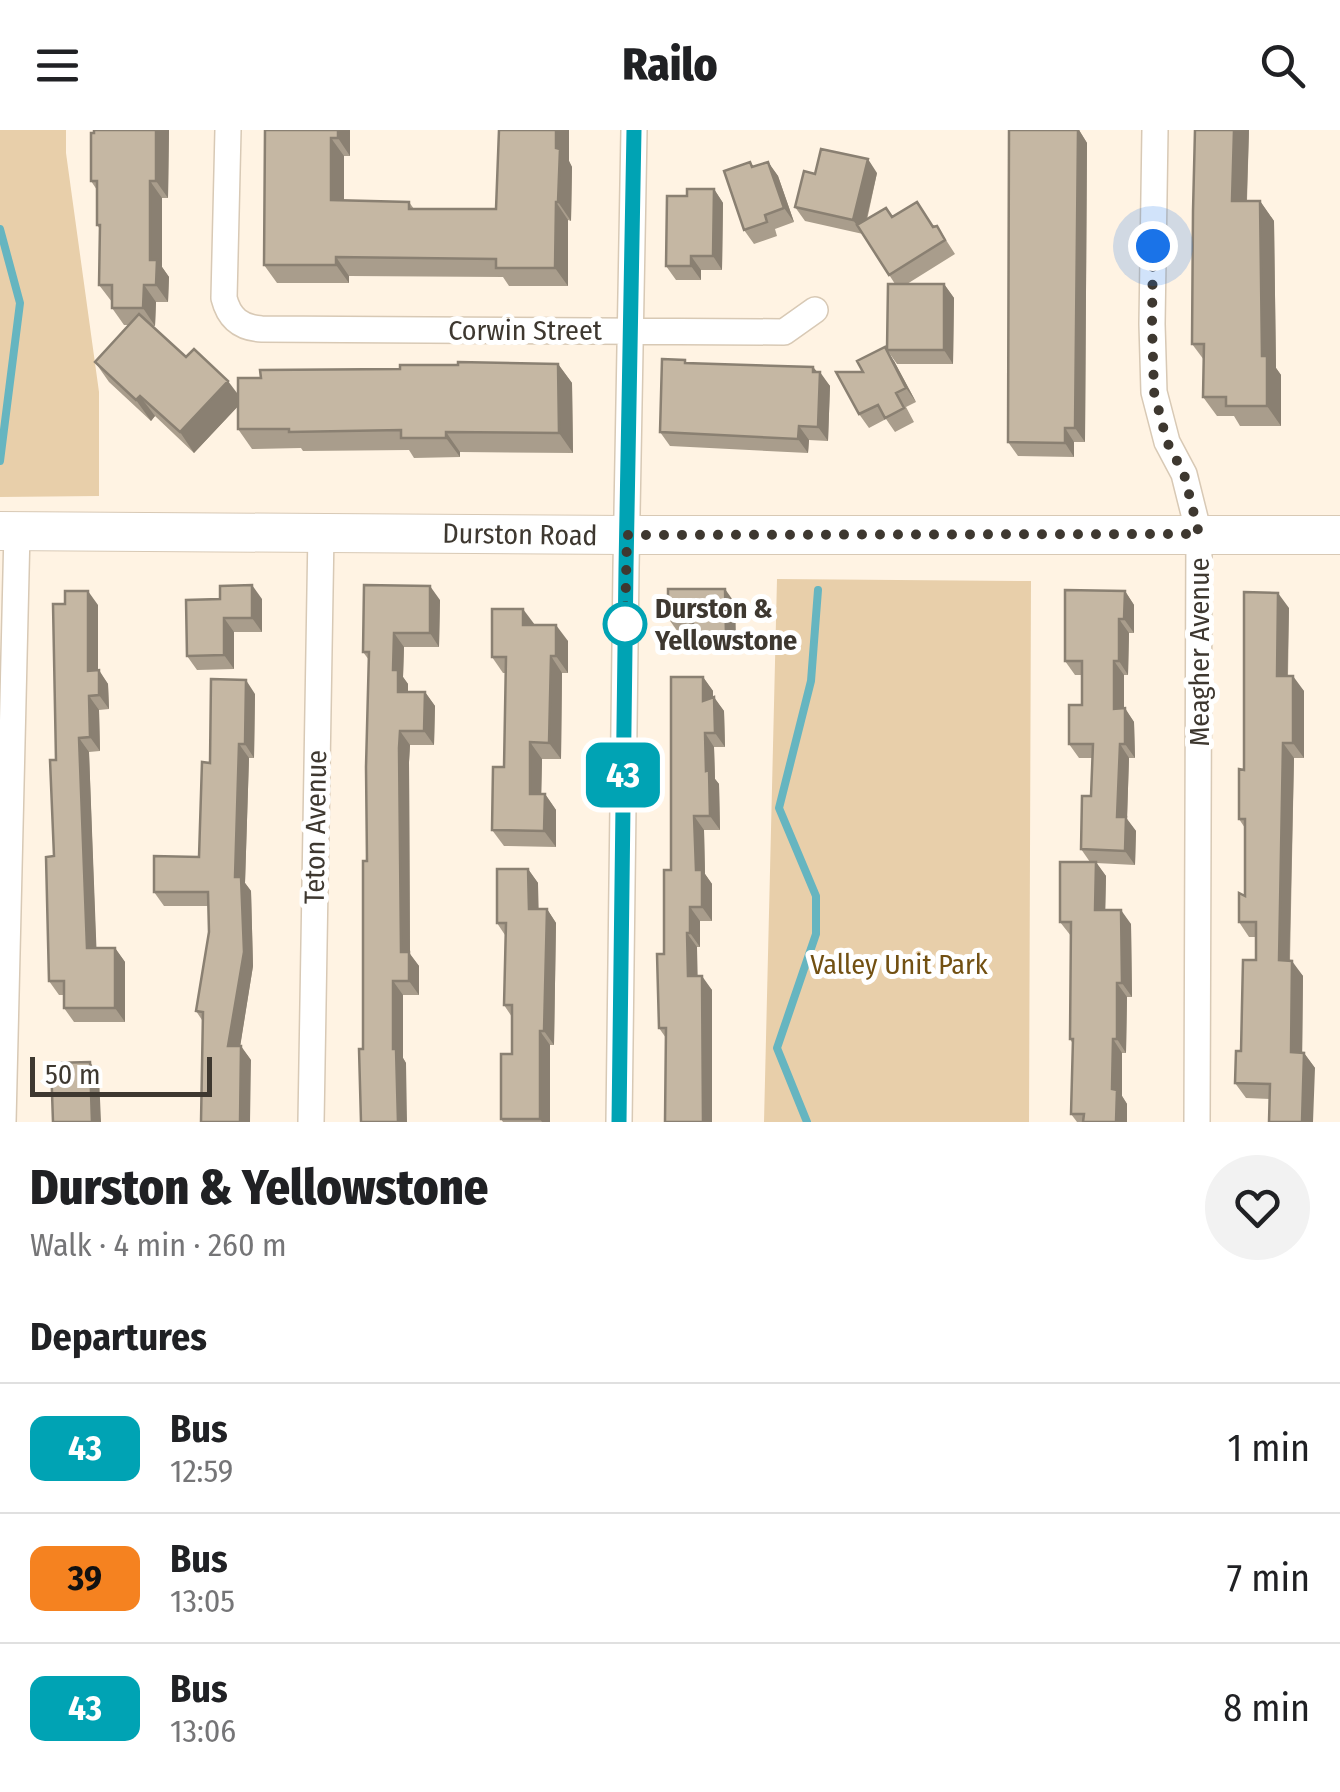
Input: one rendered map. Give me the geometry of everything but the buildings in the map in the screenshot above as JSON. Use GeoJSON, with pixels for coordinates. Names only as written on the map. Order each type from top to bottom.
{"type":"FeatureCollection","features":[{"type":"Feature","properties":{"kind":"main road","name":"Durston Road"},"geometry":{"type":"LineString","coordinates":[[8,531],[1340,535]]}},
{"type":"Feature","properties":{"kind":"street","name":"Corwin Street"},"geometry":{"type":"LineString","coordinates":[[228,130],[224,298],[227,310],[243,326],[784,332],[814,310]]}},
{"type":"Feature","properties":{"kind":"street"},"geometry":{"type":"LineString","coordinates":[[619,1122],[634,130]]}},
{"type":"Feature","properties":{"kind":"street","name":"Meagher Avenue"},"geometry":{"type":"LineString","coordinates":[[1155,130],[1154,392],[1167,442],[1184,474],[1199,534],[1197,1122]]}},
{"type":"Feature","properties":{"kind":"street"},"geometry":{"type":"LineString","coordinates":[[3,1122],[8,531]]}},
{"type":"Feature","properties":{"kind":"street","name":"Teton Avenue"},"geometry":{"type":"LineString","coordinates":[[311,1122],[321,532]]}},
{"type":"Feature","properties":{"kind":"green space"},"geometry":{"type":"Polygon","coordinates":[[[0,130],[66,130],[99,392],[99,496],[0,497],[0,130]]]}},
{"type":"Feature","properties":{"kind":"green space","name":"Valley Unit Park"},"geometry":{"type":"Polygon","coordinates":[[[777,579],[1031,581],[1029,1122],[764,1122],[777,579]]]}},
{"type":"Feature","properties":{"kind":"waterway"},"geometry":{"type":"LineString","coordinates":[[0,229],[20,303],[0,461]]}},
{"type":"Feature","properties":{"kind":"waterway"},"geometry":{"type":"LineString","coordinates":[[807,1122],[777,1048],[816,934],[816,896],[779,808],[811,681],[818,590]]}},
{"type":"Feature","properties":{"kind":"bus line","name":"43"},"geometry":{"type":"LineString","coordinates":[[619,1122],[634,130]]}},
{"type":"Feature","properties":{"kind":"place","name":"Durston & Yellowstone"},"geometry":{"type":"Point","coordinates":[625,624]}},
{"type":"Feature","properties":{"kind":"route"},"geometry":{"type":"LineString","coordinates":[[625,624],[627,535],[1199,534],[1184,474],[1167,442],[1154,392],[1153,246]]}}]}
